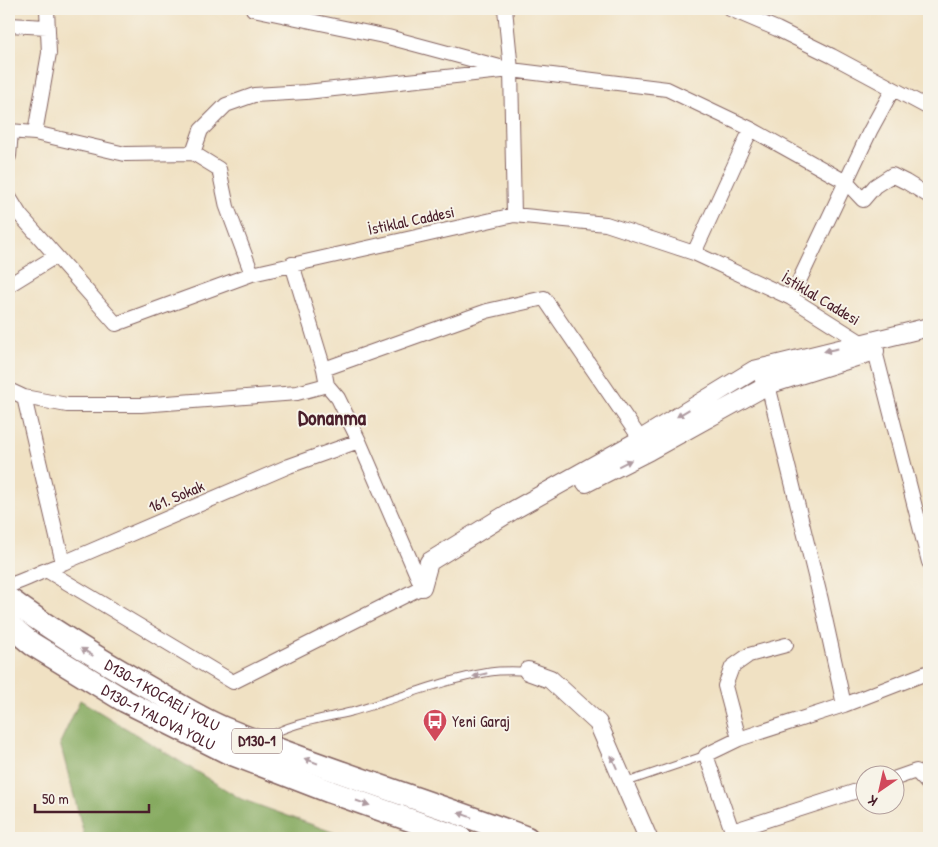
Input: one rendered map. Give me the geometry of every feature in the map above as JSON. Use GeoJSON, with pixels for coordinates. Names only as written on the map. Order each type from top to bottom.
{"type":"FeatureCollection","features":[{"type":"Feature","properties":{"kind":"highway","name":"D130-1 KOCAELİ YOLU"},"geometry":{"type":"LineString","coordinates":[[9,599],[46,626],[111,666],[222,727],[364,781],[458,812],[527,838]]}},
{"type":"Feature","properties":{"kind":"highway","name":"D130-1 YALOVA YOLU"},"geometry":{"type":"LineString","coordinates":[[9,626],[32,644],[125,701],[227,752],[331,792],[461,838]]}},
{"type":"Feature","properties":{"kind":"street"},"geometry":{"type":"LineString","coordinates":[[35,133],[49,53],[47,9]]}},
{"type":"Feature","properties":{"kind":"street"},"geometry":{"type":"LineString","coordinates":[[253,9],[388,37],[511,70],[667,89],[751,129],[846,182],[863,200],[875,186],[892,175],[929,196]]}},
{"type":"Feature","properties":{"kind":"street"},"geometry":{"type":"LineString","coordinates":[[504,9],[511,70],[514,215]]}},
{"type":"Feature","properties":{"kind":"street"},"geometry":{"type":"LineString","coordinates":[[730,9],[777,29],[832,56],[929,108]]}},
{"type":"Feature","properties":{"kind":"street"},"geometry":{"type":"LineString","coordinates":[[9,25],[47,27]]}},
{"type":"Feature","properties":{"kind":"street"},"geometry":{"type":"LineString","coordinates":[[193,154],[201,130],[226,105],[254,95],[306,92],[511,70]]}},
{"type":"Feature","properties":{"kind":"street"},"geometry":{"type":"LineString","coordinates":[[791,298],[893,89]]}},
{"type":"Feature","properties":{"kind":"street"},"geometry":{"type":"LineString","coordinates":[[694,253],[751,129]]}},
{"type":"Feature","properties":{"kind":"street"},"geometry":{"type":"LineString","coordinates":[[9,156],[10,131],[35,133],[125,154],[193,154],[219,169],[227,208],[252,274]]}},
{"type":"Feature","properties":{"kind":"street"},"geometry":{"type":"LineString","coordinates":[[9,197],[20,215],[56,256],[9,284]]}},
{"type":"Feature","properties":{"kind":"street","name":"İstiklal Caddesi"},"geometry":{"type":"LineString","coordinates":[[56,256],[116,324],[252,274],[514,215],[606,224],[694,253],[791,298],[869,347]]}},
{"type":"Feature","properties":{"kind":"street"},"geometry":{"type":"LineString","coordinates":[[292,264],[324,368],[327,385],[338,398],[359,441],[422,587]]}},
{"type":"Feature","properties":{"kind":"street"},"geometry":{"type":"LineString","coordinates":[[324,368],[487,311],[544,298],[645,445]]}},
{"type":"Feature","properties":{"kind":"street"},"geometry":{"type":"LineString","coordinates":[[46,570],[233,682],[422,587],[428,571],[516,518],[645,445],[768,385],[869,347],[929,327]]}},
{"type":"Feature","properties":{"kind":"street"},"geometry":{"type":"LineString","coordinates":[[645,445],[754,370],[929,336]]}},
{"type":"Feature","properties":{"kind":"street"},"geometry":{"type":"LineString","coordinates":[[869,347],[929,562]]}},
{"type":"Feature","properties":{"kind":"street"},"geometry":{"type":"LineString","coordinates":[[754,370],[768,385],[821,600],[844,705]]}},
{"type":"Feature","properties":{"kind":"street"},"geometry":{"type":"LineString","coordinates":[[9,390],[24,397],[67,405],[141,405],[297,393],[327,385]]}},
{"type":"Feature","properties":{"kind":"street"},"geometry":{"type":"LineString","coordinates":[[24,397],[62,563]]}},
{"type":"Feature","properties":{"kind":"street","name":"161. Sokak"},"geometry":{"type":"LineString","coordinates":[[9,585],[21,582],[289,466],[359,441]]}},
{"type":"Feature","properties":{"kind":"street"},"geometry":{"type":"LineString","coordinates":[[739,739],[725,686],[732,668],[749,655],[786,645]]}},
{"type":"Feature","properties":{"kind":"street"},"geometry":{"type":"LineString","coordinates":[[528,671],[550,679],[598,723],[648,838]]}},
{"type":"Feature","properties":{"kind":"street"},"geometry":{"type":"LineString","coordinates":[[856,791],[732,831],[706,755],[739,739],[844,705],[929,672]]}},
{"type":"Feature","properties":{"kind":"street"},"geometry":{"type":"LineString","coordinates":[[906,775],[923,769],[929,785]]}},
{"type":"Feature","properties":{"kind":"lane"},"geometry":{"type":"LineString","coordinates":[[277,732],[291,725],[352,711],[410,693],[491,672],[528,671]]}},
{"type":"Feature","properties":{"kind":"lane"},"geometry":{"type":"LineString","coordinates":[[624,783],[706,755]]}},
{"type":"Feature","properties":{"kind":"green space"},"geometry":{"type":"Polygon","coordinates":[[[80,700],[241,799],[349,838],[85,838],[60,743],[80,700]]]}},
{"type":"Feature","properties":{"kind":"place","name":"Yeni Garaj"},"geometry":{"type":"Point","coordinates":[435,742]}},
{"type":"Feature","properties":{"kind":"district","name":"Donanma"},"geometry":{"type":"Point","coordinates":[332,418]}}]}
